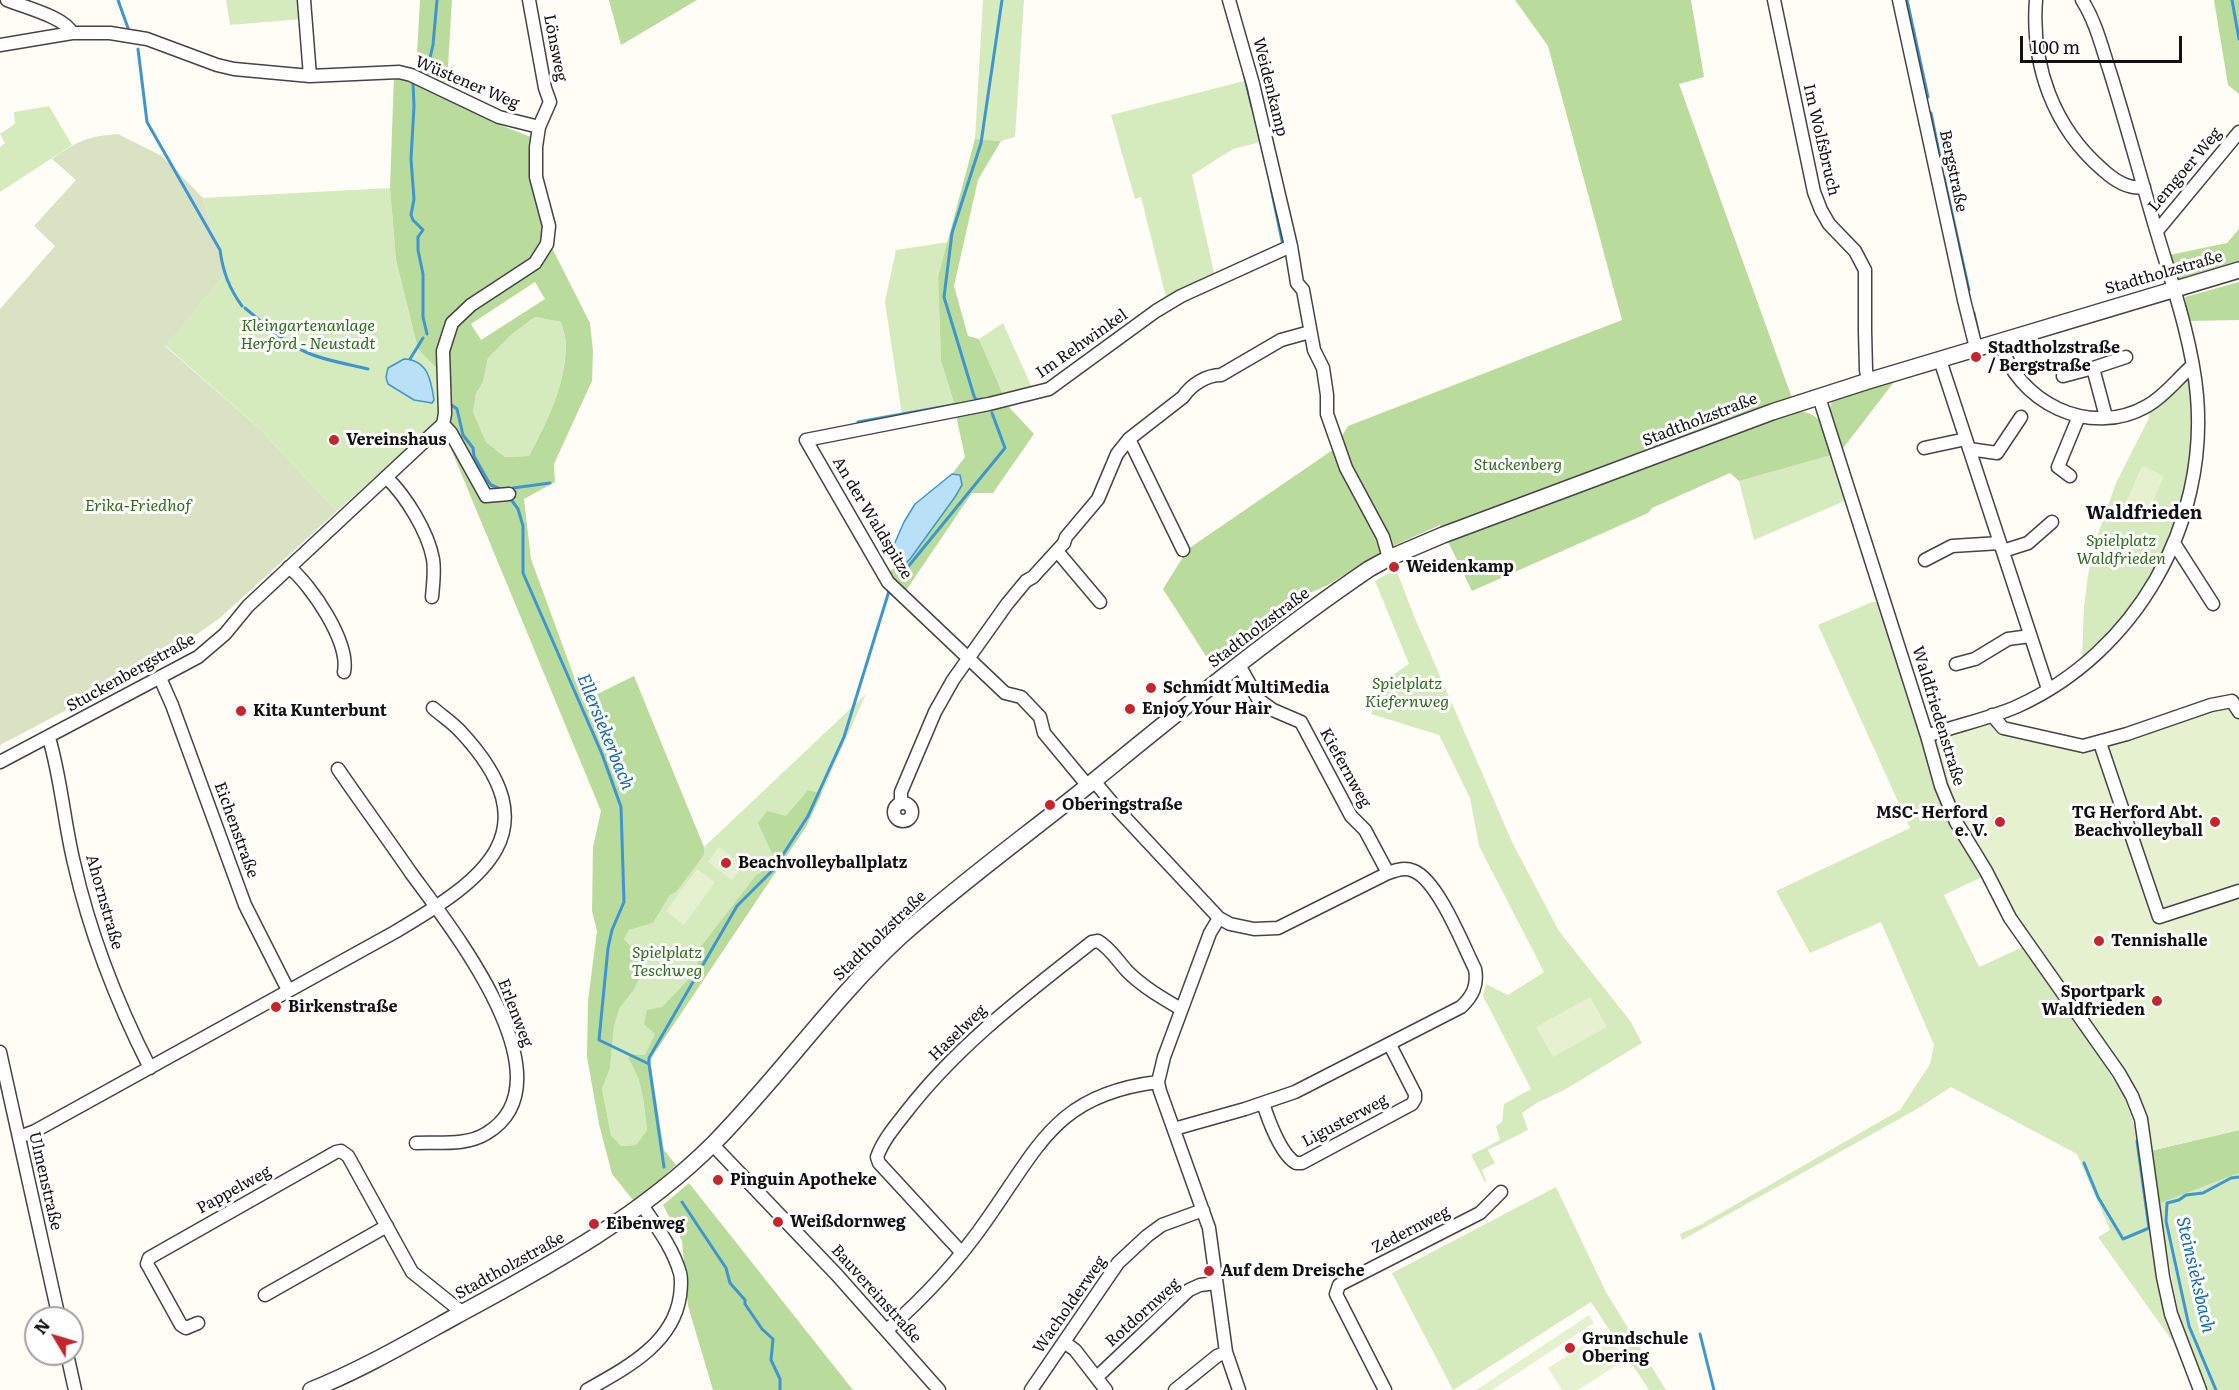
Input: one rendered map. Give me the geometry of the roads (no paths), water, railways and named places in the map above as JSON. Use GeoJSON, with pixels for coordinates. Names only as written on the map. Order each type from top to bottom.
{"type":"FeatureCollection","features":[{"type":"Feature","properties":{"kind":"street"},"geometry":{"type":"LineString","coordinates":[[7,0],[60,21],[69,27],[72,33]]}},
{"type":"Feature","properties":{"kind":"street"},"geometry":{"type":"LineString","coordinates":[[304,0],[310,76]]}},
{"type":"Feature","properties":{"kind":"street","name":"Lönsweg"},"geometry":{"type":"LineString","coordinates":[[529,0],[545,88],[550,102],[539,127]]}},
{"type":"Feature","properties":{"kind":"street","name":"Weidenkamp"},"geometry":{"type":"LineString","coordinates":[[1229,0],[1253,84],[1291,246],[1297,283],[1303,290],[1314,350],[1323,368],[1328,395],[1327,414],[1346,468],[1383,537],[1389,558]]}},
{"type":"Feature","properties":{"kind":"street","name":"Im Wolfsbruch"},"geometry":{"type":"LineString","coordinates":[[1774,0],[1814,192],[1829,224],[1855,251],[1865,270],[1865,341],[1868,381]]}},
{"type":"Feature","properties":{"kind":"street","name":"Bergstraße"},"geometry":{"type":"LineString","coordinates":[[1899,0],[1976,348]]}},
{"type":"Feature","properties":{"kind":"street"},"geometry":{"type":"LineString","coordinates":[[2036,0],[2037,50],[2053,106],[2080,146],[2095,163],[2129,188],[2144,187]]}},
{"type":"Feature","properties":{"kind":"street"},"geometry":{"type":"LineString","coordinates":[[1927,736],[2017,706],[2070,675],[2101,650],[2127,622],[2153,586],[2174,543],[2190,495],[2197,454],[2198,405],[2192,366],[2174,288],[2131,140],[2094,24],[2082,0]]}},
{"type":"Feature","properties":{"kind":"street","name":"Wüstener Weg"},"geometry":{"type":"LineString","coordinates":[[0,45],[72,33],[126,35],[147,39],[216,65],[310,76],[399,72],[411,75],[499,117],[539,127]]}},
{"type":"Feature","properties":{"kind":"street"},"geometry":{"type":"LineString","coordinates":[[509,494],[486,496],[443,424],[445,414],[443,351],[452,323],[471,305],[535,263],[547,244],[549,226],[536,177],[539,127]]}},
{"type":"Feature","properties":{"kind":"street","name":"Lemgoer Weg"},"geometry":{"type":"LineString","coordinates":[[2157,231],[2239,132]]}},
{"type":"Feature","properties":{"kind":"street","name":"Im Rehwinkel"},"geometry":{"type":"LineString","coordinates":[[806,440],[989,405],[1042,392],[1078,369],[1156,311],[1181,296],[1291,246]]}},
{"type":"Feature","properties":{"kind":"street","name":"Stadtholzstraße"},"geometry":{"type":"LineString","coordinates":[[311,1390],[380,1357],[573,1252],[668,1185],[754,1100],[843,996],[899,938],[1239,666],[1347,584],[1389,558],[1443,535],[1761,416],[1976,348],[2239,270]]}},
{"type":"Feature","properties":{"kind":"street"},"geometry":{"type":"LineString","coordinates":[[901,803],[901,792],[935,712],[953,680],[1026,581],[1033,577],[1057,551],[1098,499],[1117,454],[1129,439],[1183,397],[1187,391],[1211,375],[1221,375],[1281,340],[1310,332]]}},
{"type":"Feature","properties":{"kind":"street"},"geometry":{"type":"LineString","coordinates":[[2000,341],[2008,364],[2027,389],[2051,406],[2079,416],[2120,416],[2148,406],[2192,366]]}},
{"type":"Feature","properties":{"kind":"street"},"geometry":{"type":"LineString","coordinates":[[2063,376],[2093,369],[2126,357]]}},
{"type":"Feature","properties":{"kind":"street"},"geometry":{"type":"LineString","coordinates":[[1940,360],[2048,689]]}},
{"type":"Feature","properties":{"kind":"street"},"geometry":{"type":"LineString","coordinates":[[2093,369],[2106,417]]}},
{"type":"Feature","properties":{"kind":"street","name":"Waldfriedenstraße"},"geometry":{"type":"LineString","coordinates":[[1819,397],[1941,786],[1956,822],[1986,870],[2010,918],[2132,1096],[2140,1119],[2169,1305],[2200,1390]]}},
{"type":"Feature","properties":{"kind":"street"},"geometry":{"type":"LineString","coordinates":[[2070,476],[2058,467],[2079,416]]}},
{"type":"Feature","properties":{"kind":"street"},"geometry":{"type":"LineString","coordinates":[[1924,448],[1968,444],[1997,453],[2021,417]]}},
{"type":"Feature","properties":{"kind":"street","name":"Stuckenbergstraße"},"geometry":{"type":"LineString","coordinates":[[0,762],[198,657],[215,644],[248,606],[289,567],[443,424]]}},
{"type":"Feature","properties":{"kind":"street"},"geometry":{"type":"LineString","coordinates":[[1129,439],[1183,550]]}},
{"type":"Feature","properties":{"kind":"street","name":"An der Waldspitze"},"geometry":{"type":"LineString","coordinates":[[806,440],[888,582],[1005,693],[1021,697],[1040,717],[1044,733],[1091,783]]}},
{"type":"Feature","properties":{"kind":"street"},"geometry":{"type":"LineString","coordinates":[[386,477],[395,486],[428,540],[434,561],[432,597]]}},
{"type":"Feature","properties":{"kind":"street"},"geometry":{"type":"LineString","coordinates":[[1925,560],[1952,546],[2001,547],[2028,543],[2052,522]]}},
{"type":"Feature","properties":{"kind":"street"},"geometry":{"type":"LineString","coordinates":[[2174,543],[2213,604]]}},
{"type":"Feature","properties":{"kind":"street"},"geometry":{"type":"LineString","coordinates":[[1057,551],[1100,602]]}},
{"type":"Feature","properties":{"kind":"street"},"geometry":{"type":"LineString","coordinates":[[289,567],[306,584],[338,635],[346,664],[344,672]]}},
{"type":"Feature","properties":{"kind":"street"},"geometry":{"type":"LineString","coordinates":[[1956,664],[1975,659],[2008,639],[2030,636]]}},
{"type":"Feature","properties":{"kind":"street","name":"Kiefernweg"},"geometry":{"type":"LineString","coordinates":[[1239,666],[1258,699],[1273,710],[1301,722],[1351,816],[1365,830],[1388,873]]}},
{"type":"Feature","properties":{"kind":"street","name":"Eichenstraße"},"geometry":{"type":"LineString","coordinates":[[160,678],[245,905],[288,990]]}},
{"type":"Feature","properties":{"kind":"street"},"geometry":{"type":"LineString","coordinates":[[1992,716],[2003,728],[2083,746],[2100,743],[2211,705],[2232,701],[2239,712]]}},
{"type":"Feature","properties":{"kind":"street"},"geometry":{"type":"LineString","coordinates":[[18,1137],[34,1131],[150,1068],[436,908],[468,883],[492,859],[506,818],[499,788],[485,762],[460,731],[433,708]]}},
{"type":"Feature","properties":{"kind":"street","name":"Ahornstraße"},"geometry":{"type":"LineString","coordinates":[[49,738],[74,864],[93,930],[127,1021],[150,1068]]}},
{"type":"Feature","properties":{"kind":"street"},"geometry":{"type":"LineString","coordinates":[[2100,743],[2158,917],[2239,891]]}},
{"type":"Feature","properties":{"kind":"street"},"geometry":{"type":"LineString","coordinates":[[338,769],[436,908]]}},
{"type":"Feature","properties":{"kind":"street"},"geometry":{"type":"LineString","coordinates":[[1091,783],[1219,918],[1230,924],[1254,929],[1278,928],[1388,873],[1407,869],[1421,875],[1434,887],[1476,969],[1477,978],[1471,998],[1461,1007],[1390,1045],[1295,1092],[1174,1129]]}},
{"type":"Feature","properties":{"kind":"street","name":"Erlenweg"},"geometry":{"type":"LineString","coordinates":[[416,1143],[466,1141],[487,1133],[507,1112],[516,1092],[518,1068],[499,1009],[474,962],[436,908]]}},
{"type":"Feature","properties":{"kind":"street"},"geometry":{"type":"LineString","coordinates":[[1219,918],[1210,933],[1181,1009],[1158,1082],[1203,1210],[1212,1243],[1226,1352],[1239,1390]]}},
{"type":"Feature","properties":{"kind":"street","name":"Haselweg"},"geometry":{"type":"LineString","coordinates":[[962,1253],[879,1164],[877,1157],[896,1126],[938,1075],[1007,1009],[1092,942],[1098,941],[1104,944],[1143,986],[1181,1009]]}},
{"type":"Feature","properties":{"kind":"street","name":"Ligusterweg"},"geometry":{"type":"LineString","coordinates":[[1263,1103],[1287,1156],[1296,1163],[1302,1163],[1412,1104],[1415,1094],[1390,1045]]}},
{"type":"Feature","properties":{"kind":"street","name":"Ulmenstraße"},"geometry":{"type":"LineString","coordinates":[[0,1052],[56,1306]]}},
{"type":"Feature","properties":{"kind":"street"},"geometry":{"type":"LineString","coordinates":[[887,1330],[936,1284],[962,1253],[988,1219],[1031,1153],[1058,1123],[1098,1096],[1138,1084],[1158,1082]]}},
{"type":"Feature","properties":{"kind":"street","name":"Bauvereinstraße"},"geometry":{"type":"LineString","coordinates":[[712,1144],[837,1275],[939,1390]]}},
{"type":"Feature","properties":{"kind":"street","name":"Pappelweg"},"geometry":{"type":"LineString","coordinates":[[198,1323],[186,1328],[181,1325],[147,1264],[149,1258],[341,1151],[348,1156],[412,1272],[424,1284],[463,1313]]}},
{"type":"Feature","properties":{"kind":"street","name":"Zedernweg"},"geometry":{"type":"LineString","coordinates":[[1385,1390],[1336,1294],[1336,1289],[1339,1285],[1480,1213],[1502,1192]]}},
{"type":"Feature","properties":{"kind":"street"},"geometry":{"type":"LineString","coordinates":[[587,1390],[643,1355],[673,1321],[678,1304],[680,1274],[664,1238],[642,1205]]}},
{"type":"Feature","properties":{"kind":"street","name":"Wacholderweg"},"geometry":{"type":"LineString","coordinates":[[1031,1390],[1103,1282],[1133,1248],[1162,1226],[1203,1210]]}},
{"type":"Feature","properties":{"kind":"street"},"geometry":{"type":"LineString","coordinates":[[265,1295],[387,1226]]}},
{"type":"Feature","properties":{"kind":"street","name":"Rotdornweg"},"geometry":{"type":"LineString","coordinates":[[1097,1377],[1189,1290],[1200,1285],[1216,1283]]}},
{"type":"Feature","properties":{"kind":"street"},"geometry":{"type":"LineString","coordinates":[[1064,1342],[1075,1350],[1106,1390]]}},
{"type":"Feature","properties":{"kind":"street"},"geometry":{"type":"LineString","coordinates":[[1175,1390],[1217,1356],[1226,1352]]}},
{"type":"Feature","properties":{"kind":"street"},"geometry":{"type":"LineString","coordinates":[[70,1366],[75,1390]]}},
{"type":"Feature","properties":{"kind":"water"},"geometry":{"type":"Polygon","coordinates":[[[404,359],[418,363],[427,372],[433,393],[432,403],[414,400],[388,384],[386,377],[388,368],[404,359]]]}},
{"type":"Feature","properties":{"kind":"water"},"geometry":{"type":"Polygon","coordinates":[[[952,474],[960,475],[962,485],[955,497],[910,559],[903,566],[895,566],[889,556],[915,504],[952,474]]]}},
{"type":"Feature","properties":{"kind":"waterway"},"geometry":{"type":"LineString","coordinates":[[118,0],[128,28]]}},
{"type":"Feature","properties":{"kind":"waterway","name":"Ellersiekerbach"},"geometry":{"type":"LineString","coordinates":[[421,69],[429,62],[433,45],[437,0]]}},
{"type":"Feature","properties":{"kind":"waterway"},"geometry":{"type":"LineString","coordinates":[[982,399],[976,400],[974,396],[944,297],[952,233],[981,143],[1002,0]]}},
{"type":"Feature","properties":{"kind":"waterway"},"geometry":{"type":"LineString","coordinates":[[1907,0],[1928,97]]}},
{"type":"Feature","properties":{"kind":"waterway"},"geometry":{"type":"LineString","coordinates":[[2232,0],[2239,39]]}},
{"type":"Feature","properties":{"kind":"waterway"},"geometry":{"type":"LineString","coordinates":[[138,49],[147,122],[220,250],[227,280],[242,306]]}},
{"type":"Feature","properties":{"kind":"waterway"},"geometry":{"type":"LineString","coordinates":[[1243,70],[1252,107]]}},
{"type":"Feature","properties":{"kind":"waterway","name":"Ellersiekerbach"},"geometry":{"type":"LineString","coordinates":[[413,83],[411,159],[414,199],[411,215],[423,230],[418,237],[418,250],[423,274],[423,317],[427,334]]}},
{"type":"Feature","properties":{"kind":"waterway"},"geometry":{"type":"LineString","coordinates":[[1931,113],[1940,157]]}},
{"type":"Feature","properties":{"kind":"waterway"},"geometry":{"type":"LineString","coordinates":[[1944,177],[1969,290]]}},
{"type":"Feature","properties":{"kind":"waterway"},"geometry":{"type":"LineString","coordinates":[[1271,188],[1282,241]]}},
{"type":"Feature","properties":{"kind":"waterway"},"geometry":{"type":"LineString","coordinates":[[245,308],[299,349],[323,358],[368,369]]}},
{"type":"Feature","properties":{"kind":"waterway"},"geometry":{"type":"LineString","coordinates":[[1974,313],[1978,331]]}},
{"type":"Feature","properties":{"kind":"waterway"},"geometry":{"type":"LineString","coordinates":[[410,359],[423,338]]}},
{"type":"Feature","properties":{"kind":"waterway","name":"Ellersiekerbach"},"geometry":{"type":"LineString","coordinates":[[450,404],[457,409],[463,435],[473,448],[474,456],[488,481],[491,485],[503,490]]}},
{"type":"Feature","properties":{"kind":"waterway"},"geometry":{"type":"LineString","coordinates":[[858,422],[958,404]]}},
{"type":"Feature","properties":{"kind":"waterway"},"geometry":{"type":"LineString","coordinates":[[907,568],[1005,448],[992,413]]}},
{"type":"Feature","properties":{"kind":"waterway"},"geometry":{"type":"LineString","coordinates":[[513,488],[550,483]]}},
{"type":"Feature","properties":{"kind":"waterway","name":"Ellersiekerbach"},"geometry":{"type":"LineString","coordinates":[[510,498],[518,509],[523,526],[523,573],[602,754],[621,807],[624,902],[612,930],[608,948],[599,1040],[649,1064],[664,1167]]}},
{"type":"Feature","properties":{"kind":"waterway"},"geometry":{"type":"LineString","coordinates":[[649,1064],[649,1058],[737,906],[773,870],[808,816],[844,737],[889,591]]}},
{"type":"Feature","properties":{"kind":"waterway"},"geometry":{"type":"LineString","coordinates":[[2084,1163],[2098,1197],[2123,1239],[2149,1228],[2137,1141]]}},
{"type":"Feature","properties":{"kind":"waterway","name":"Steinsieksbach"},"geometry":{"type":"LineString","coordinates":[[2216,1390],[2189,1326],[2166,1221],[2167,1203],[2179,1200],[2186,1195],[2203,1193],[2231,1178],[2239,1177]]}},
{"type":"Feature","properties":{"kind":"waterway","name":"Ellersiekerbach"},"geometry":{"type":"LineString","coordinates":[[682,1202],[726,1268],[730,1283],[745,1300],[745,1304],[762,1329],[773,1339],[771,1360],[780,1379],[780,1390]]}},
{"type":"Feature","properties":{"kind":"waterway"},"geometry":{"type":"LineString","coordinates":[[1700,1334],[1714,1390]]}},
{"type":"Feature","properties":{"kind":"place","name":"Stadtholzstraße / Bergstraße"},"geometry":{"type":"Point","coordinates":[1976,357]}},
{"type":"Feature","properties":{"kind":"place","name":"Vereinshaus"},"geometry":{"type":"Point","coordinates":[334,440]}},
{"type":"Feature","properties":{"kind":"place","name":"Weidenkamp"},"geometry":{"type":"Point","coordinates":[1394,567]}},
{"type":"Feature","properties":{"kind":"place","name":"Schmidt MultiMedia"},"geometry":{"type":"Point","coordinates":[1151,688]}},
{"type":"Feature","properties":{"kind":"place","name":"Enjoy Your Hair"},"geometry":{"type":"Point","coordinates":[1130,709]}},
{"type":"Feature","properties":{"kind":"place","name":"Kita Kunterbunt"},"geometry":{"type":"Point","coordinates":[241,711]}},
{"type":"Feature","properties":{"kind":"place","name":"Oberingstraße"},"geometry":{"type":"Point","coordinates":[1050,805]}},
{"type":"Feature","properties":{"kind":"place","name":"MSC- Herford e. V."},"geometry":{"type":"Point","coordinates":[2000,822]}},
{"type":"Feature","properties":{"kind":"place","name":"TG Herford Abt. Beachvolleyball"},"geometry":{"type":"Point","coordinates":[2215,822]}},
{"type":"Feature","properties":{"kind":"place","name":"Beachvolleyballplatz"},"geometry":{"type":"Point","coordinates":[726,863]}},
{"type":"Feature","properties":{"kind":"place","name":"Tennishalle"},"geometry":{"type":"Point","coordinates":[2099,941]}},
{"type":"Feature","properties":{"kind":"place","name":"Sportpark Waldfrieden"},"geometry":{"type":"Point","coordinates":[2157,1001]}},
{"type":"Feature","properties":{"kind":"place","name":"Birkenstraße"},"geometry":{"type":"Point","coordinates":[276,1007]}},
{"type":"Feature","properties":{"kind":"place","name":"Pinguin Apotheke"},"geometry":{"type":"Point","coordinates":[718,1180]}},
{"type":"Feature","properties":{"kind":"place","name":"Weißdornweg"},"geometry":{"type":"Point","coordinates":[778,1222]}},
{"type":"Feature","properties":{"kind":"place","name":"Eibenweg"},"geometry":{"type":"Point","coordinates":[594,1224]}},
{"type":"Feature","properties":{"kind":"place","name":"Auf dem Dreische"},"geometry":{"type":"Point","coordinates":[1209,1271]}},
{"type":"Feature","properties":{"kind":"place","name":"Grundschule Obering"},"geometry":{"type":"Point","coordinates":[1570,1348]}},
{"type":"Feature","properties":{"kind":"district","name":"Waldfrieden"},"geometry":{"type":"Point","coordinates":[2144,514]}},
{"type":"Feature","properties":{"kind":"park label","name":"Kleingartenanlage Herford - Neustadt"},"geometry":{"type":"Point","coordinates":[308,335]}},
{"type":"Feature","properties":{"kind":"park label","name":"Stuckenberg"},"geometry":{"type":"Point","coordinates":[1518,465]}},
{"type":"Feature","properties":{"kind":"park label","name":"Erika-Friedhof"},"geometry":{"type":"Point","coordinates":[138,506]}},
{"type":"Feature","properties":{"kind":"park label","name":"Spielplatz Waldfrieden"},"geometry":{"type":"Point","coordinates":[2121,550]}},
{"type":"Feature","properties":{"kind":"park label","name":"Spielplatz Kiefernweg"},"geometry":{"type":"Point","coordinates":[1407,693]}},
{"type":"Feature","properties":{"kind":"park label","name":"Spielplatz Teschweg"},"geometry":{"type":"Point","coordinates":[667,962]}}]}
